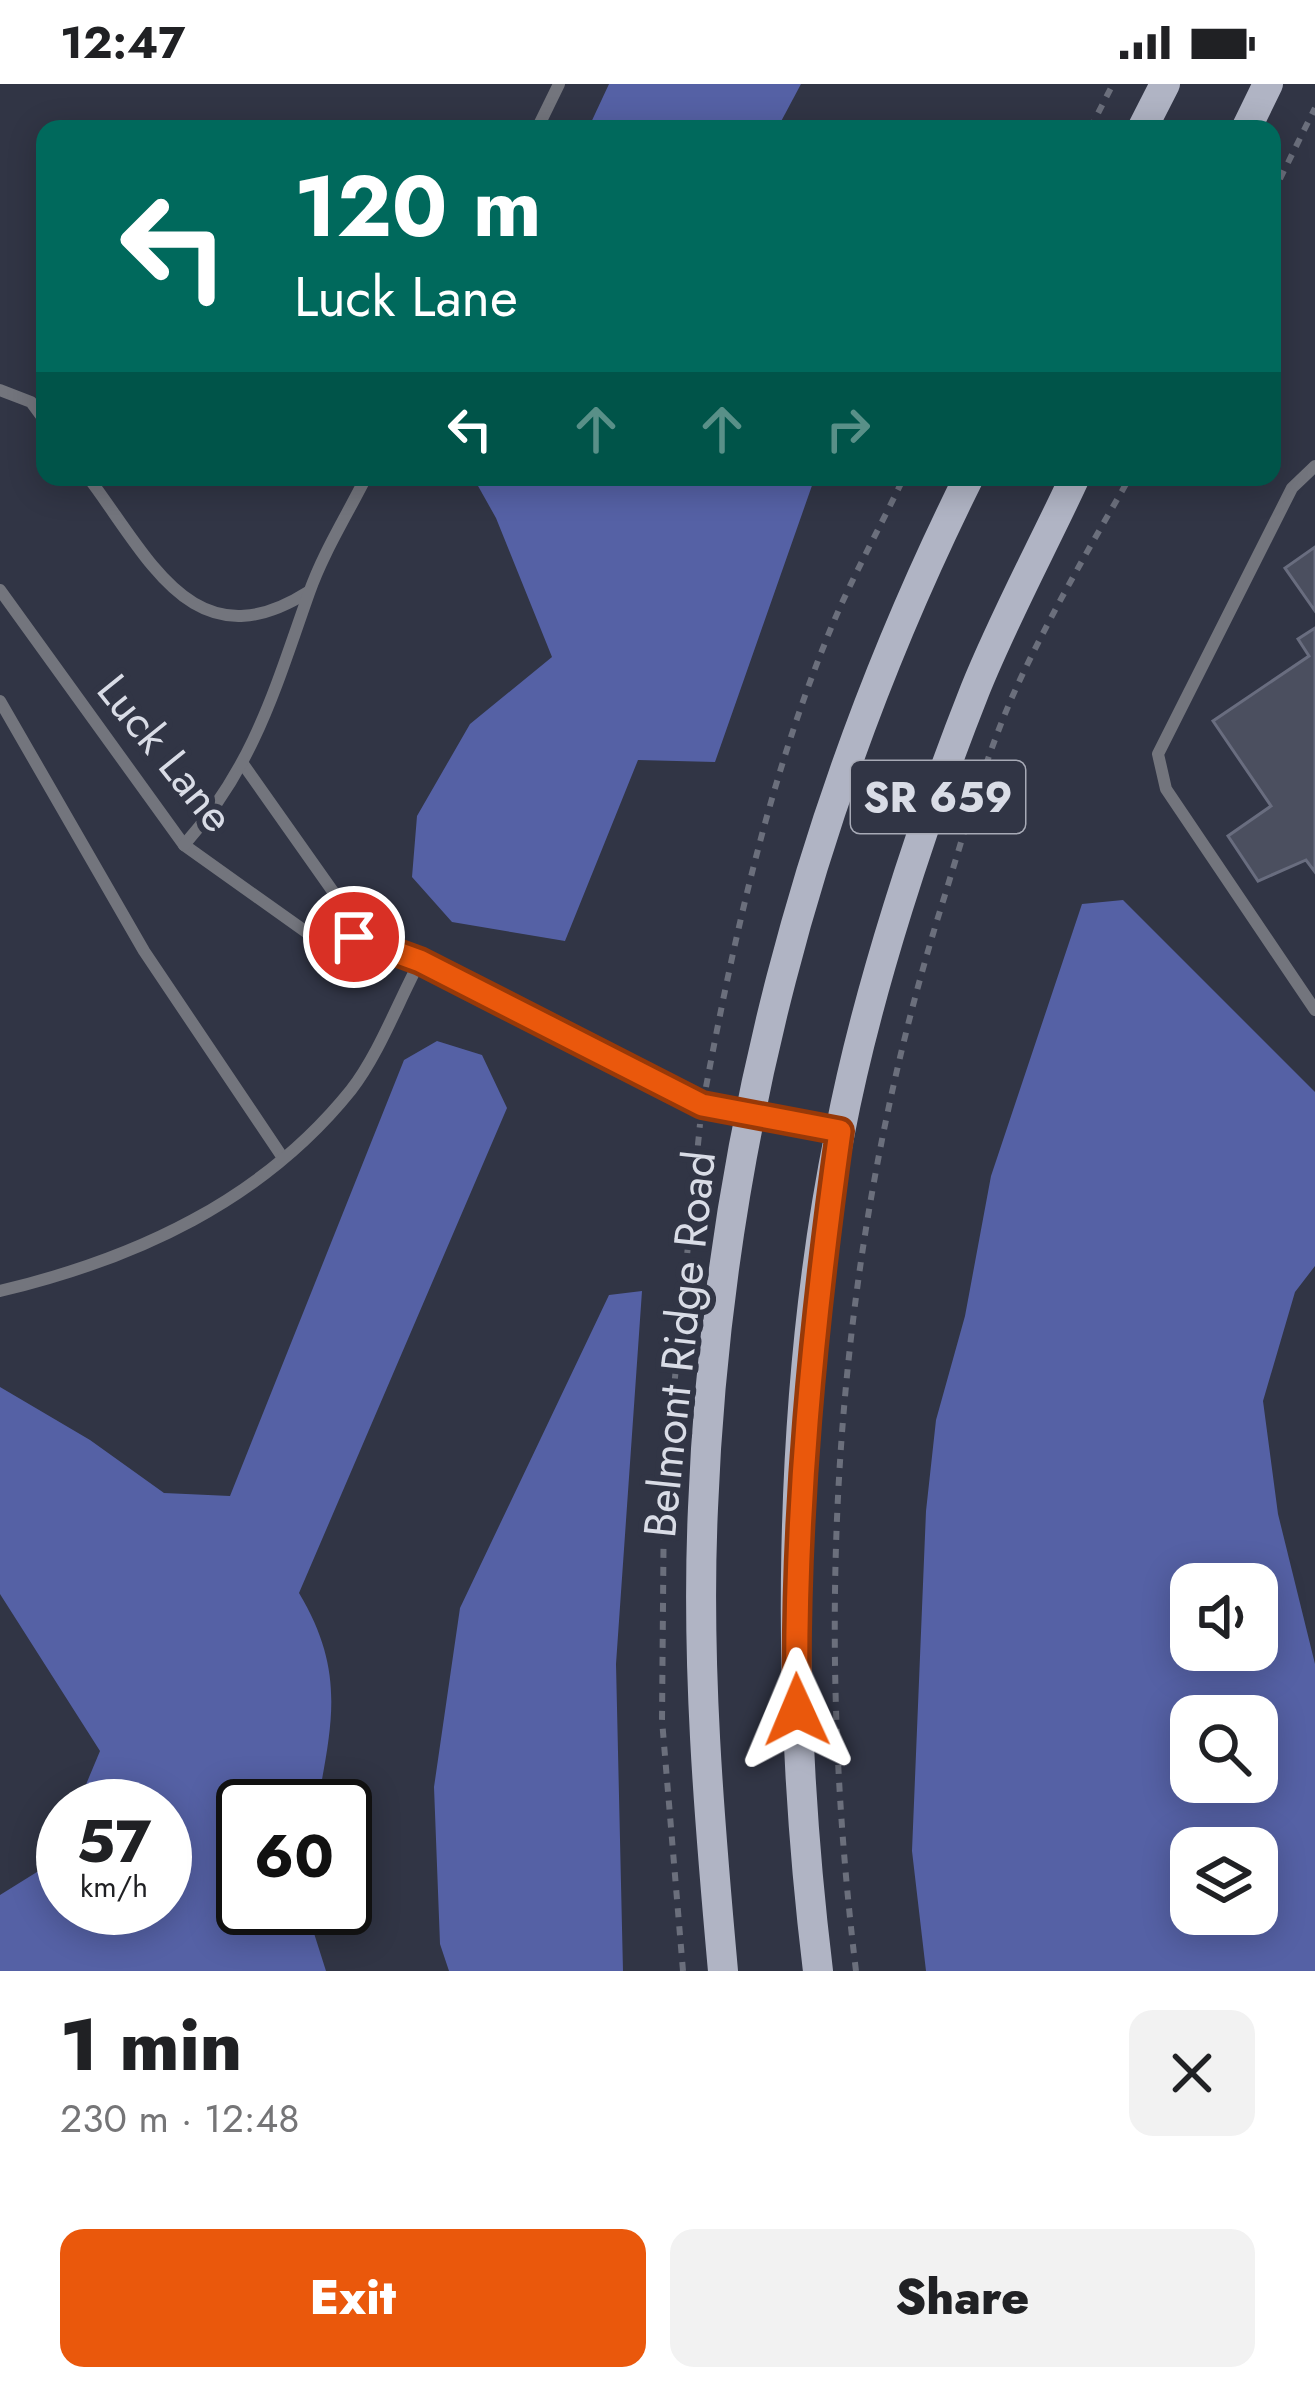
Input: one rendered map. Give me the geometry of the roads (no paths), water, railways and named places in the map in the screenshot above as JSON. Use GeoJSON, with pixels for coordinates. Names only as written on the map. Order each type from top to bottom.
{"type":"FeatureCollection","features":[{"type":"Feature","properties":{"kind":"main road"},"geometry":{"type":"LineString","coordinates":[[1147,120],[1165,84]]}},
{"type":"Feature","properties":{"kind":"main road"},"geometry":{"type":"LineString","coordinates":[[1250,120],[1268,84]]}},
{"type":"Feature","properties":{"kind":"main road","name":"Belmont Ridge Road"},"geometry":{"type":"LineString","coordinates":[[723,1971],[702,1678],[703,1509],[717,1316],[747,1116],[824,826],[896,636],[965,486]]}},
{"type":"Feature","properties":{"kind":"main road","name":"SR 659"},"geometry":{"type":"LineString","coordinates":[[818,1971],[797,1747],[795,1599],[807,1391],[840,1131],[903,898],[976,689],[1071,486]]}},
{"type":"Feature","properties":{"kind":"lane"},"geometry":{"type":"LineString","coordinates":[[541,120],[559,84]]}},
{"type":"Feature","properties":{"kind":"lane"},"geometry":{"type":"LineString","coordinates":[[0,390],[31,402],[36,409]]}},
{"type":"Feature","properties":{"kind":"lane"},"geometry":{"type":"LineString","coordinates":[[1315,466],[1292,488],[1159,754],[1166,790],[1315,1010]]}},
{"type":"Feature","properties":{"kind":"lane"},"geometry":{"type":"LineString","coordinates":[[95,486],[166,580],[200,609],[230,620],[279,610],[310,591]]}},
{"type":"Feature","properties":{"kind":"lane"},"geometry":{"type":"LineString","coordinates":[[184,845],[222,802],[243,764],[296,642],[310,591],[362,486]]}},
{"type":"Feature","properties":{"kind":"lane","name":"Luck Lane"},"geometry":{"type":"LineString","coordinates":[[0,590],[184,845],[309,934],[354,937],[420,961],[702,1105],[840,1131]]}},
{"type":"Feature","properties":{"kind":"lane"},"geometry":{"type":"LineString","coordinates":[[0,700],[144,951],[283,1158]]}},
{"type":"Feature","properties":{"kind":"lane"},"geometry":{"type":"LineString","coordinates":[[243,764],[334,893],[354,937]]}},
{"type":"Feature","properties":{"kind":"lane"},"geometry":{"type":"LineString","coordinates":[[0,1291],[122,1258],[253,1187],[352,1089],[420,961]]}}]}
